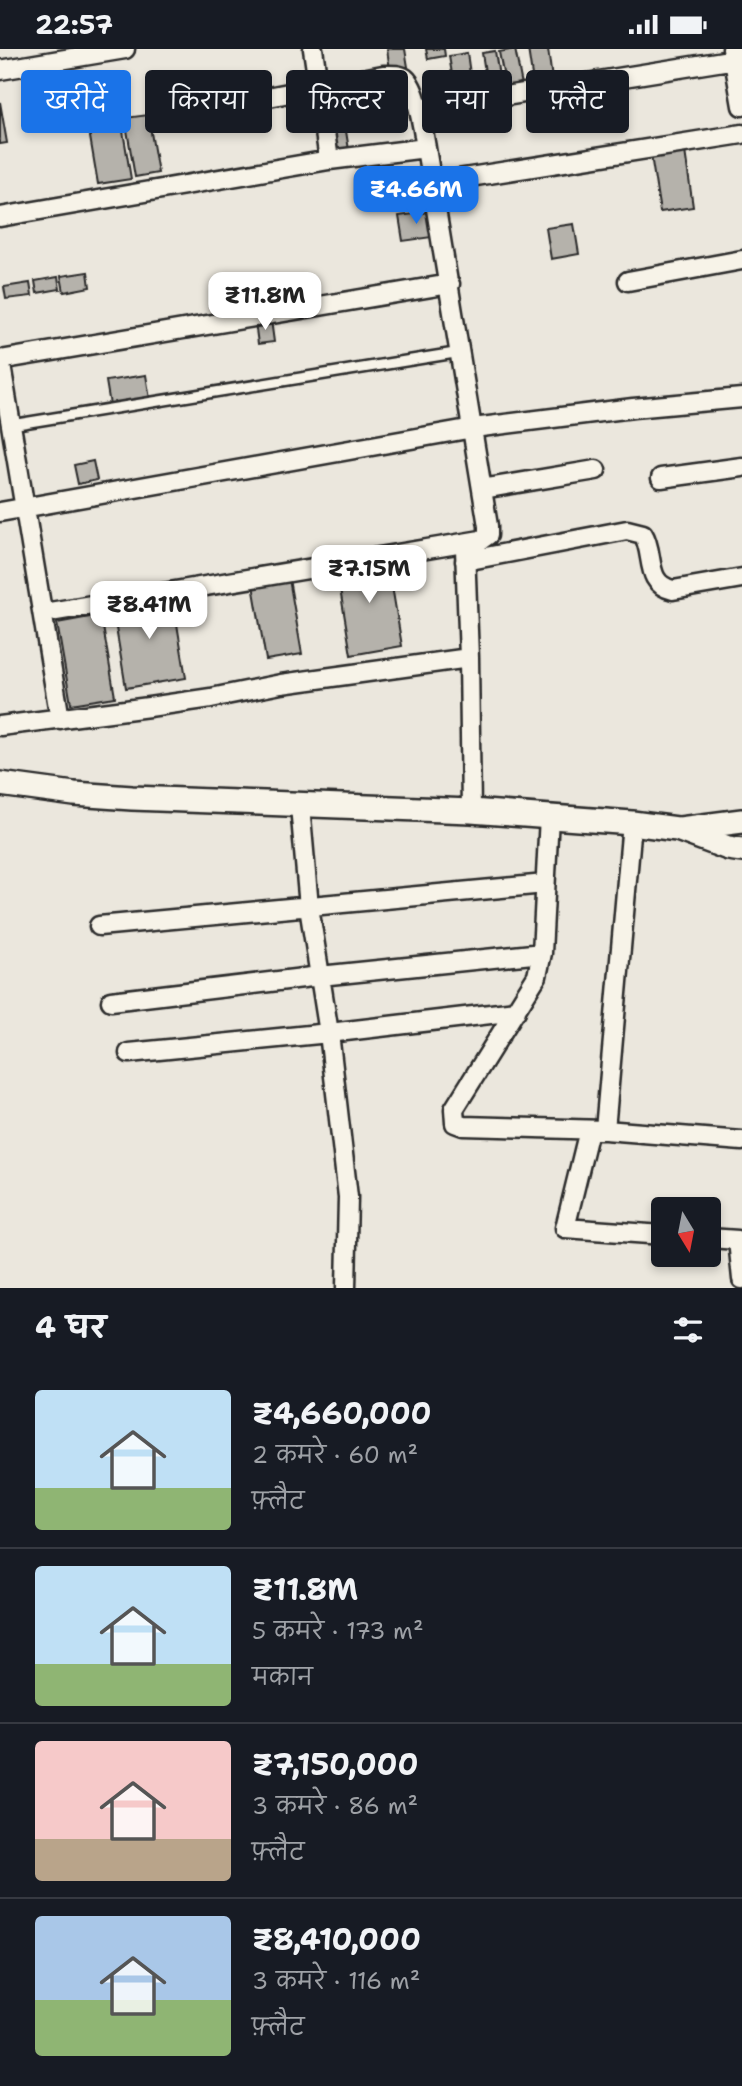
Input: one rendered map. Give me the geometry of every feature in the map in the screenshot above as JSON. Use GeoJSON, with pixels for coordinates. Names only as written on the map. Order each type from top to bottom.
{"type":"FeatureCollection","features":[{"type":"Feature","properties":{"kind":"street"},"geometry":{"type":"LineString","coordinates":[[0,70],[125,49]]}},
{"type":"Feature","properties":{"kind":"street"},"geometry":{"type":"LineString","coordinates":[[313,49],[315,70]]}},
{"type":"Feature","properties":{"kind":"street"},"geometry":{"type":"LineString","coordinates":[[419,110],[736,56],[742,106]]}},
{"type":"Feature","properties":{"kind":"street"},"geometry":{"type":"LineString","coordinates":[[44,613],[481,540],[488,535],[461,352],[426,148],[419,110],[408,82]]}},
{"type":"Feature","properties":{"kind":"street"},"geometry":{"type":"LineString","coordinates":[[325,133],[329,160]]}},
{"type":"Feature","properties":{"kind":"street"},"geometry":{"type":"LineString","coordinates":[[432,183],[742,134]]}},
{"type":"Feature","properties":{"kind":"street"},"geometry":{"type":"LineString","coordinates":[[0,217],[329,160],[426,148]]}},
{"type":"Feature","properties":{"kind":"street"},"geometry":{"type":"LineString","coordinates":[[628,281],[742,260]]}},
{"type":"Feature","properties":{"kind":"street"},"geometry":{"type":"LineString","coordinates":[[60,719],[0,360],[450,284]]}},
{"type":"Feature","properties":{"kind":"street"},"geometry":{"type":"LineString","coordinates":[[0,512],[473,428],[633,408],[742,398]]}},
{"type":"Feature","properties":{"kind":"street"},"geometry":{"type":"LineString","coordinates":[[661,478],[742,467]]}},
{"type":"Feature","properties":{"kind":"street"},"geometry":{"type":"LineString","coordinates":[[482,489],[596,470]]}},
{"type":"Feature","properties":{"kind":"street"},"geometry":{"type":"LineString","coordinates":[[465,561],[627,530],[643,534],[647,540],[652,569],[663,588],[673,590],[742,578]]}},
{"type":"Feature","properties":{"kind":"street"},"geometry":{"type":"LineString","coordinates":[[465,542],[471,811]]}},
{"type":"Feature","properties":{"kind":"street"},"geometry":{"type":"LineString","coordinates":[[0,726],[211,698],[281,684],[469,659]]}},
{"type":"Feature","properties":{"kind":"street"},"geometry":{"type":"LineString","coordinates":[[0,784],[74,794],[132,798],[549,815],[677,829],[728,848],[742,850]]}},
{"type":"Feature","properties":{"kind":"street"},"geometry":{"type":"LineString","coordinates":[[300,806],[309,907],[329,1033],[348,1197],[346,1288]]}},
{"type":"Feature","properties":{"kind":"street"},"geometry":{"type":"LineString","coordinates":[[549,815],[542,953],[537,976],[454,1109],[455,1123],[463,1126],[597,1130],[742,1141]]}},
{"type":"Feature","properties":{"kind":"street"},"geometry":{"type":"LineString","coordinates":[[677,829],[742,821]]}},
{"type":"Feature","properties":{"kind":"street"},"geometry":{"type":"LineString","coordinates":[[632,823],[597,1130],[565,1228],[651,1234]]}},
{"type":"Feature","properties":{"kind":"street"},"geometry":{"type":"LineString","coordinates":[[99,926],[545,884]]}},
{"type":"Feature","properties":{"kind":"street"},"geometry":{"type":"LineString","coordinates":[[111,1001],[542,953]]}},
{"type":"Feature","properties":{"kind":"street"},"geometry":{"type":"LineString","coordinates":[[129,1053],[516,1011]]}},
{"type":"Feature","properties":{"kind":"street"},"geometry":{"type":"LineString","coordinates":[[721,1239],[738,1240],[742,1279]]}},
{"type":"Feature","properties":{"kind":"lane"},"geometry":{"type":"LineString","coordinates":[[11,425],[461,352]]}},
{"type":"Feature","properties":{"kind":"building"},"geometry":{"type":"Polygon","coordinates":[[[387,49],[405,49],[408,67],[390,70],[387,49]]]}},
{"type":"Feature","properties":{"kind":"building"},"geometry":{"type":"Polygon","coordinates":[[[426,49],[444,49],[445,56],[428,59],[426,49]]]}},
{"type":"Feature","properties":{"kind":"building"},"geometry":{"type":"Polygon","coordinates":[[[515,49],[522,85],[512,87],[512,70],[502,70],[499,52],[515,49]]]}},
{"type":"Feature","properties":{"kind":"building"},"geometry":{"type":"Polygon","coordinates":[[[528,49],[548,49],[551,70],[531,70],[528,49]]]}},
{"type":"Feature","properties":{"kind":"building"},"geometry":{"type":"Polygon","coordinates":[[[495,51],[498,70],[485,70],[482,53],[495,51]]]}},
{"type":"Feature","properties":{"kind":"building"},"geometry":{"type":"Polygon","coordinates":[[[467,53],[469,70],[451,70],[449,56],[467,53]]]}},
{"type":"Feature","properties":{"kind":"building"},"geometry":{"type":"Polygon","coordinates":[[[0,102],[7,143],[0,144],[0,102]]]}},
{"type":"Feature","properties":{"kind":"building"},"geometry":{"type":"Polygon","coordinates":[[[145,115],[145,133],[151,133],[158,173],[135,177],[128,133],[131,133],[131,117],[145,115]]]}},
{"type":"Feature","properties":{"kind":"building"},"geometry":{"type":"Polygon","coordinates":[[[89,133],[123,133],[131,179],[98,184],[89,133]]]}},
{"type":"Feature","properties":{"kind":"building"},"geometry":{"type":"Polygon","coordinates":[[[333,133],[346,133],[349,150],[336,152],[333,133]]]}},
{"type":"Feature","properties":{"kind":"building"},"geometry":{"type":"Polygon","coordinates":[[[684,144],[693,207],[660,212],[650,149],[684,144]]]}},
{"type":"Feature","properties":{"kind":"building"},"geometry":{"type":"Polygon","coordinates":[[[428,212],[432,237],[403,241],[399,216],[428,212]]]}},
{"type":"Feature","properties":{"kind":"building"},"geometry":{"type":"Polygon","coordinates":[[[574,224],[579,254],[551,259],[546,228],[574,224]]]}},
{"type":"Feature","properties":{"kind":"building"},"geometry":{"type":"Polygon","coordinates":[[[88,272],[90,287],[64,292],[61,276],[88,272]]]}},
{"type":"Feature","properties":{"kind":"building"},"geometry":{"type":"Polygon","coordinates":[[[58,277],[60,289],[37,293],[35,281],[58,277]]]}},
{"type":"Feature","properties":{"kind":"building"},"geometry":{"type":"Polygon","coordinates":[[[30,283],[32,296],[6,299],[4,287],[30,283]]]}},
{"type":"Feature","properties":{"kind":"building"},"geometry":{"type":"Polygon","coordinates":[[[271,320],[274,342],[258,344],[255,322],[271,320]]]}},
{"type":"Feature","properties":{"kind":"building"},"geometry":{"type":"Polygon","coordinates":[[[146,375],[150,399],[110,405],[106,381],[146,375]]]}},
{"type":"Feature","properties":{"kind":"building"},"geometry":{"type":"Polygon","coordinates":[[[93,461],[97,480],[78,484],[74,465],[93,461]]]}},
{"type":"Feature","properties":{"kind":"building"},"geometry":{"type":"Polygon","coordinates":[[[387,556],[402,646],[351,655],[336,565],[387,556]]]}},
{"type":"Feature","properties":{"kind":"building"},"geometry":{"type":"Polygon","coordinates":[[[289,579],[302,654],[266,660],[253,585],[289,579]]]}},
{"type":"Feature","properties":{"kind":"building"},"geometry":{"type":"Polygon","coordinates":[[[172,594],[186,678],[126,688],[112,604],[172,594]]]}},
{"type":"Feature","properties":{"kind":"building"},"geometry":{"type":"Polygon","coordinates":[[[101,615],[115,697],[71,704],[57,623],[101,615]]]}}]}
